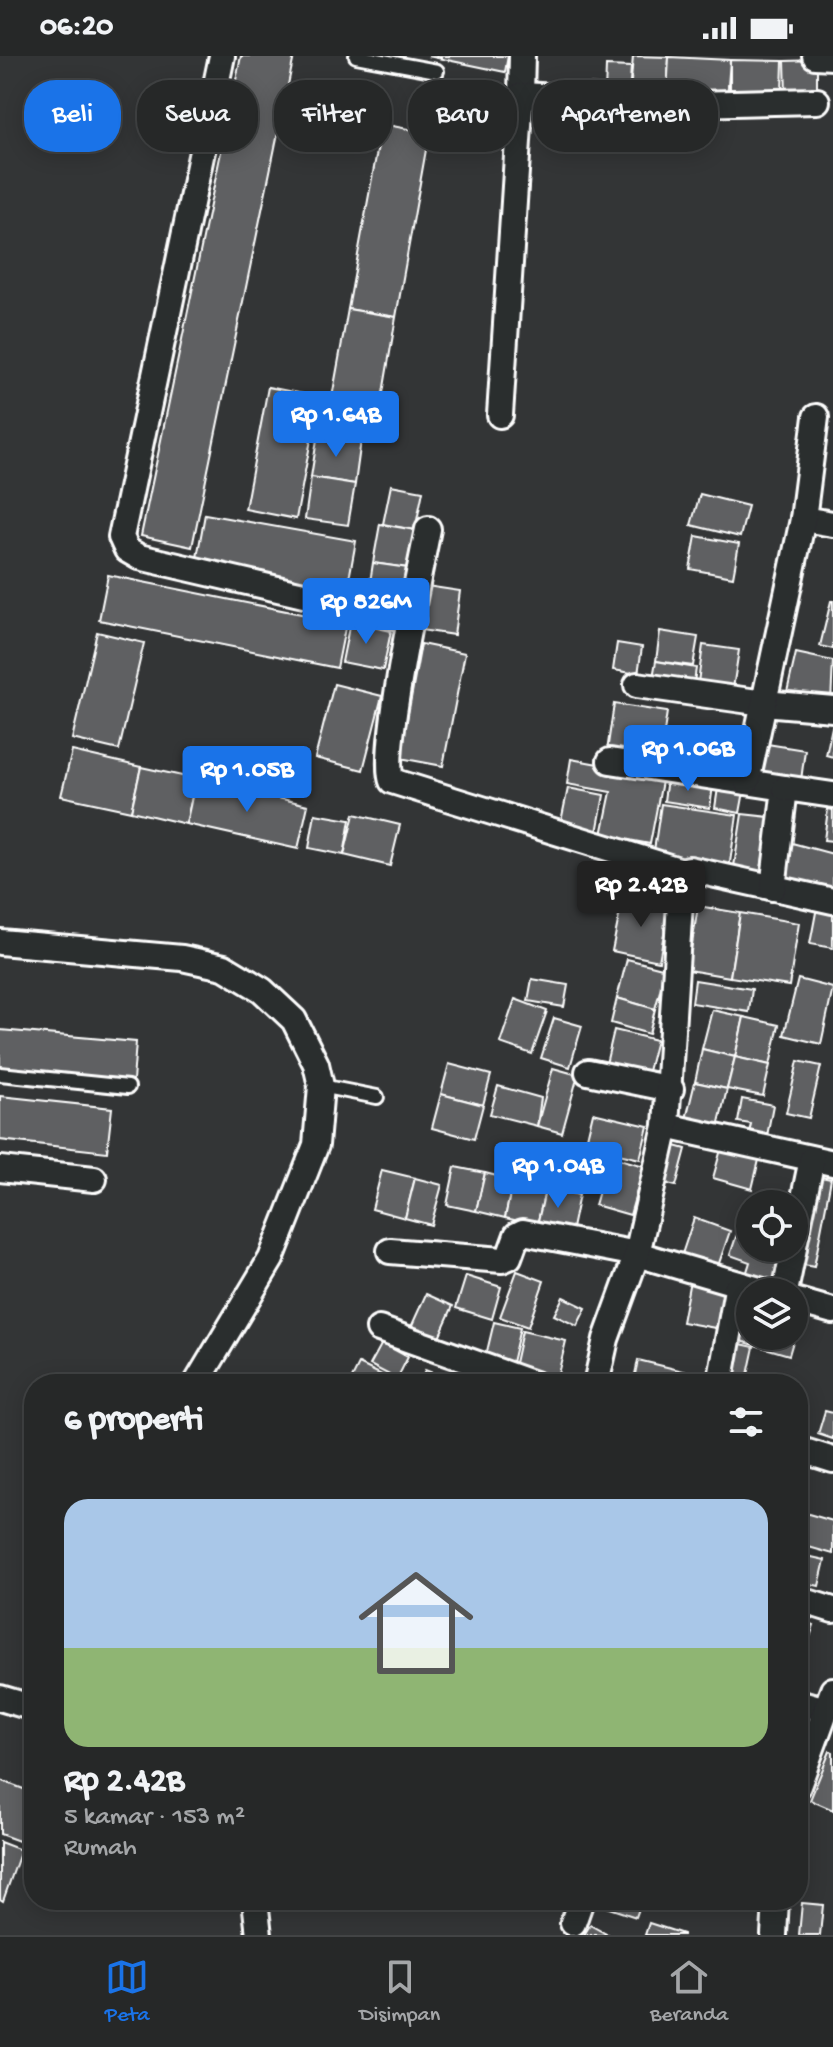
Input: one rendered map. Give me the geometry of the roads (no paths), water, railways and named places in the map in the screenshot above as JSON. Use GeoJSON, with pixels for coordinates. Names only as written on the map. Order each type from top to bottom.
{"type":"FeatureCollection","features":[{"type":"Feature","properties":{"kind":"street"},"geometry":{"type":"LineString","coordinates":[[222,56],[121,537],[127,550],[139,557],[412,620]]}},
{"type":"Feature","properties":{"kind":"street"},"geometry":{"type":"LineString","coordinates":[[500,415],[522,56]]}},
{"type":"Feature","properties":{"kind":"street"},"geometry":{"type":"LineString","coordinates":[[815,56],[833,57]]}},
{"type":"Feature","properties":{"kind":"street"},"geometry":{"type":"LineString","coordinates":[[521,95],[693,104],[817,101]]}},
{"type":"Feature","properties":{"kind":"street"},"geometry":{"type":"LineString","coordinates":[[747,782],[803,519],[816,417]]}},
{"type":"Feature","properties":{"kind":"street"},"geometry":{"type":"LineString","coordinates":[[803,519],[833,524]]}},
{"type":"Feature","properties":{"kind":"street"},"geometry":{"type":"LineString","coordinates":[[428,529],[390,736],[388,772],[392,781],[682,871],[689,869],[833,901]]}},
{"type":"Feature","properties":{"kind":"street"},"geometry":{"type":"LineString","coordinates":[[637,685],[764,703],[833,709]]}},
{"type":"Feature","properties":{"kind":"street"},"geometry":{"type":"LineString","coordinates":[[610,761],[833,795]]}},
{"type":"Feature","properties":{"kind":"street"},"geometry":{"type":"LineString","coordinates":[[773,888],[785,788]]}},
{"type":"Feature","properties":{"kind":"street"},"geometry":{"type":"LineString","coordinates":[[598,1374],[606,1339],[637,1254],[666,1126],[671,1089],[679,878],[682,871]]}},
{"type":"Feature","properties":{"kind":"street"},"geometry":{"type":"LineString","coordinates":[[0,942],[182,958],[224,967],[262,990],[294,1020],[316,1064],[321,1086],[316,1145],[271,1259],[202,1374]]}},
{"type":"Feature","properties":{"kind":"street"},"geometry":{"type":"LineString","coordinates":[[588,1072],[671,1089]]}},
{"type":"Feature","properties":{"kind":"street"},"geometry":{"type":"LineString","coordinates":[[666,1126],[822,1161],[808,1204]]}},
{"type":"Feature","properties":{"kind":"street"},"geometry":{"type":"LineString","coordinates":[[0,1169],[94,1179]]}},
{"type":"Feature","properties":{"kind":"street"},"geometry":{"type":"LineString","coordinates":[[390,1251],[502,1260],[509,1257],[517,1235],[523,1232],[637,1254],[736,1283]]}},
{"type":"Feature","properties":{"kind":"street"},"geometry":{"type":"LineString","coordinates":[[722,1374],[736,1295]]}},
{"type":"Feature","properties":{"kind":"street"},"geometry":{"type":"LineString","coordinates":[[808,1304],[833,1311]]}},
{"type":"Feature","properties":{"kind":"street"},"geometry":{"type":"LineString","coordinates":[[379,1329],[506,1374]]}},
{"type":"Feature","properties":{"kind":"street"},"geometry":{"type":"LineString","coordinates":[[808,1452],[833,1460]]}},
{"type":"Feature","properties":{"kind":"street"},"geometry":{"type":"LineString","coordinates":[[808,1602],[833,1610]]}},
{"type":"Feature","properties":{"kind":"street"},"geometry":{"type":"LineString","coordinates":[[0,1698],[24,1704]]}},
{"type":"Feature","properties":{"kind":"street"},"geometry":{"type":"LineString","coordinates":[[808,1701],[829,1700],[808,1758]]}},
{"type":"Feature","properties":{"kind":"street"},"geometry":{"type":"LineString","coordinates":[[256,1910],[259,1935]]}},
{"type":"Feature","properties":{"kind":"street"},"geometry":{"type":"LineString","coordinates":[[774,1935],[775,1910]]}},
{"type":"Feature","properties":{"kind":"lane"},"geometry":{"type":"LineString","coordinates":[[356,56],[437,71]]}},
{"type":"Feature","properties":{"kind":"lane"},"geometry":{"type":"LineString","coordinates":[[0,1074],[128,1087]]}},
{"type":"Feature","properties":{"kind":"lane"},"geometry":{"type":"LineString","coordinates":[[321,1086],[377,1097]]}}]}
